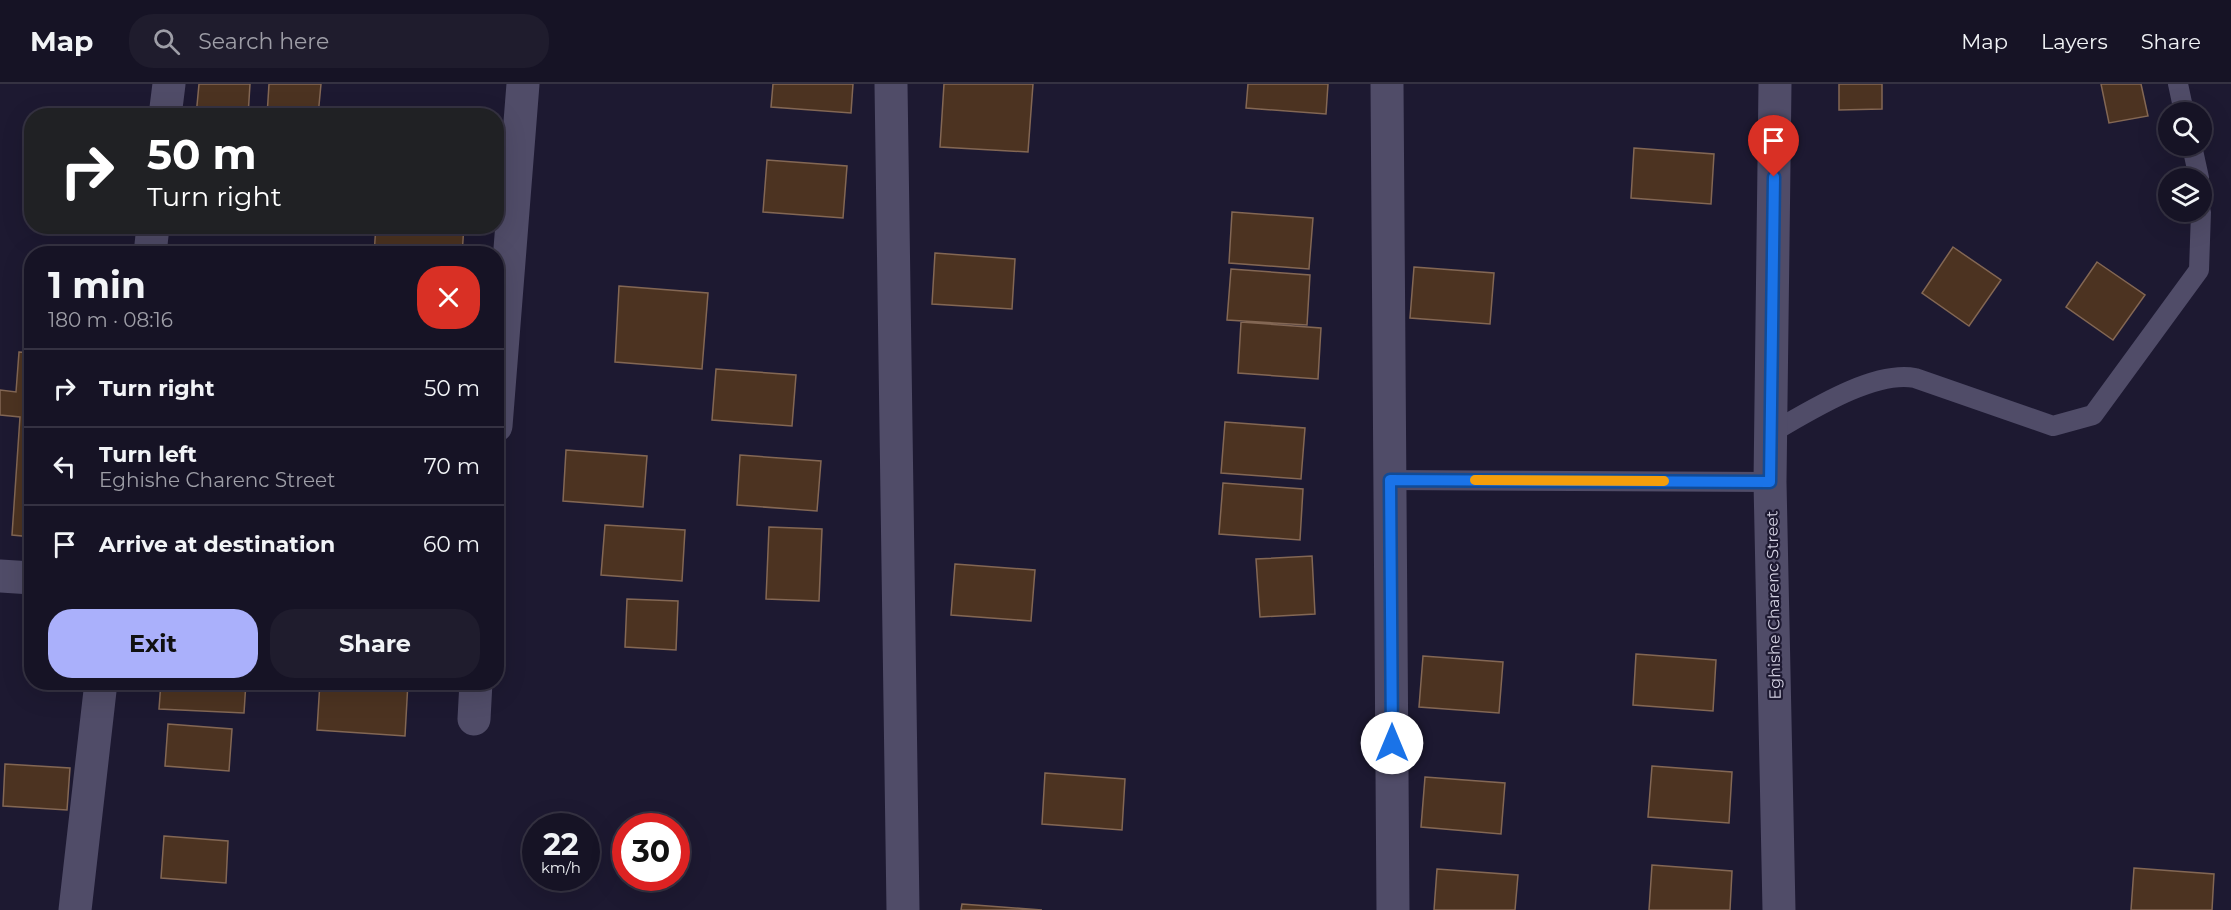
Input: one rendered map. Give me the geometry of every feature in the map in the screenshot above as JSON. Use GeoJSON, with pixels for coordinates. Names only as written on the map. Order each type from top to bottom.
{"type":"FeatureCollection","features":[{"type":"Feature","properties":{"kind":"street"},"geometry":{"type":"LineString","coordinates":[[166,108],[169,84]]}},
{"type":"Feature","properties":{"kind":"street"},"geometry":{"type":"LineString","coordinates":[[504,325],[523,84]]}},
{"type":"Feature","properties":{"kind":"street"},"geometry":{"type":"LineString","coordinates":[[891,84],[903,910]]}},
{"type":"Feature","properties":{"kind":"street"},"geometry":{"type":"LineString","coordinates":[[1387,84],[1393,910]]}},
{"type":"Feature","properties":{"kind":"street","name":"Eghishe Charenc Street"},"geometry":{"type":"LineString","coordinates":[[1775,84],[1770,482],[1779,910]]}},
{"type":"Feature","properties":{"kind":"street"},"geometry":{"type":"LineString","coordinates":[[0,576],[24,578]]}},
{"type":"Feature","properties":{"kind":"street"},"geometry":{"type":"LineString","coordinates":[[75,910],[100,690]]}},
{"type":"Feature","properties":{"kind":"street"},"geometry":{"type":"LineString","coordinates":[[474,718],[476,690]]}},
{"type":"Feature","properties":{"kind":"lane"},"geometry":{"type":"LineString","coordinates":[[2178,84],[2182,102]]}},
{"type":"Feature","properties":{"kind":"lane"},"geometry":{"type":"LineString","coordinates":[[1771,433],[1840,394],[1900,375],[1915,378],[2054,426],[2093,415],[2199,270],[2201,222]]}},
{"type":"Feature","properties":{"kind":"lane"},"geometry":{"type":"LineString","coordinates":[[1390,480],[1770,482]]}},
{"type":"Feature","properties":{"kind":"building"},"geometry":{"type":"Polygon","coordinates":[[[199,84],[250,84],[248,108],[197,108],[199,84]]]}},
{"type":"Feature","properties":{"kind":"building"},"geometry":{"type":"Polygon","coordinates":[[[269,84],[321,84],[319,108],[268,108],[269,84]]]}},
{"type":"Feature","properties":{"kind":"building"},"geometry":{"type":"Polygon","coordinates":[[[773,84],[853,84],[851,113],[771,107],[773,84]]]}},
{"type":"Feature","properties":{"kind":"building"},"geometry":{"type":"Polygon","coordinates":[[[944,84],[1033,84],[1028,152],[940,147],[944,84]]]}},
{"type":"Feature","properties":{"kind":"building"},"geometry":{"type":"Polygon","coordinates":[[[1248,84],[1328,84],[1326,114],[1246,108],[1248,84]]]}},
{"type":"Feature","properties":{"kind":"building"},"geometry":{"type":"Polygon","coordinates":[[[1839,84],[1882,84],[1882,109],[1839,110],[1839,84]]]}},
{"type":"Feature","properties":{"kind":"building"},"geometry":{"type":"Polygon","coordinates":[[[2101,84],[2141,84],[2148,116],[2109,123],[2101,84]]]}},
{"type":"Feature","properties":{"kind":"building"},"geometry":{"type":"Polygon","coordinates":[[[1634,148],[1714,154],[1711,204],[1631,198],[1634,148]]]}},
{"type":"Feature","properties":{"kind":"building"},"geometry":{"type":"Polygon","coordinates":[[[767,160],[847,166],[843,218],[763,212],[767,160]]]}},
{"type":"Feature","properties":{"kind":"building"},"geometry":{"type":"Polygon","coordinates":[[[1232,212],[1313,218],[1309,269],[1229,263],[1232,212]]]}},
{"type":"Feature","properties":{"kind":"building"},"geometry":{"type":"Polygon","coordinates":[[[375,234],[463,234],[463,246],[375,246],[375,234]]]}},
{"type":"Feature","properties":{"kind":"building"},"geometry":{"type":"Polygon","coordinates":[[[1953,247],[2001,280],[1969,326],[1922,293],[1953,247]]]}},
{"type":"Feature","properties":{"kind":"building"},"geometry":{"type":"Polygon","coordinates":[[[935,253],[1015,259],[1012,309],[932,304],[935,253]]]}},
{"type":"Feature","properties":{"kind":"building"},"geometry":{"type":"Polygon","coordinates":[[[2097,262],[2145,295],[2113,340],[2066,307],[2097,262]]]}},
{"type":"Feature","properties":{"kind":"building"},"geometry":{"type":"Polygon","coordinates":[[[1414,267],[1494,273],[1490,324],[1410,318],[1414,267]]]}},
{"type":"Feature","properties":{"kind":"building"},"geometry":{"type":"Polygon","coordinates":[[[1231,269],[1310,275],[1307,325],[1227,320],[1231,269]]]}},
{"type":"Feature","properties":{"kind":"building"},"geometry":{"type":"Polygon","coordinates":[[[619,286],[708,293],[702,369],[615,362],[619,286]]]}},
{"type":"Feature","properties":{"kind":"building"},"geometry":{"type":"Polygon","coordinates":[[[1241,322],[1321,328],[1318,379],[1238,373],[1241,322]]]}},
{"type":"Feature","properties":{"kind":"building"},"geometry":{"type":"Polygon","coordinates":[[[19,352],[24,352],[24,536],[12,535],[20,417],[0,415],[0,390],[16,392],[19,352]]]}},
{"type":"Feature","properties":{"kind":"building"},"geometry":{"type":"Polygon","coordinates":[[[716,369],[796,375],[792,426],[712,420],[716,369]]]}},
{"type":"Feature","properties":{"kind":"building"},"geometry":{"type":"Polygon","coordinates":[[[1225,422],[1305,428],[1301,479],[1221,473],[1225,422]]]}},
{"type":"Feature","properties":{"kind":"building"},"geometry":{"type":"Polygon","coordinates":[[[566,450],[647,456],[643,507],[563,501],[566,450]]]}},
{"type":"Feature","properties":{"kind":"building"},"geometry":{"type":"Polygon","coordinates":[[[740,455],[821,461],[817,511],[737,505],[740,455]]]}},
{"type":"Feature","properties":{"kind":"building"},"geometry":{"type":"Polygon","coordinates":[[[1223,483],[1303,489],[1300,540],[1219,534],[1223,483]]]}},
{"type":"Feature","properties":{"kind":"building"},"geometry":{"type":"Polygon","coordinates":[[[605,525],[685,530],[682,581],[601,575],[605,525]]]}},
{"type":"Feature","properties":{"kind":"building"},"geometry":{"type":"Polygon","coordinates":[[[769,527],[822,529],[819,601],[766,599],[769,527]]]}},
{"type":"Feature","properties":{"kind":"building"},"geometry":{"type":"Polygon","coordinates":[[[1312,556],[1315,614],[1260,617],[1256,559],[1312,556]]]}},
{"type":"Feature","properties":{"kind":"building"},"geometry":{"type":"Polygon","coordinates":[[[955,564],[1035,570],[1031,621],[951,615],[955,564]]]}},
{"type":"Feature","properties":{"kind":"building"},"geometry":{"type":"Polygon","coordinates":[[[627,599],[678,601],[676,650],[625,647],[627,599]]]}},
{"type":"Feature","properties":{"kind":"building"},"geometry":{"type":"Polygon","coordinates":[[[1636,654],[1716,660],[1713,711],[1633,705],[1636,654]]]}},
{"type":"Feature","properties":{"kind":"building"},"geometry":{"type":"Polygon","coordinates":[[[1423,656],[1503,662],[1499,713],[1419,707],[1423,656]]]}},
{"type":"Feature","properties":{"kind":"building"},"geometry":{"type":"Polygon","coordinates":[[[160,690],[245,690],[244,713],[159,709],[160,690]]]}},
{"type":"Feature","properties":{"kind":"building"},"geometry":{"type":"Polygon","coordinates":[[[320,690],[408,690],[405,736],[317,730],[320,690]]]}},
{"type":"Feature","properties":{"kind":"building"},"geometry":{"type":"Polygon","coordinates":[[[168,724],[232,729],[229,771],[165,766],[168,724]]]}},
{"type":"Feature","properties":{"kind":"building"},"geometry":{"type":"Polygon","coordinates":[[[5,764],[70,768],[67,810],[3,806],[5,764]]]}},
{"type":"Feature","properties":{"kind":"building"},"geometry":{"type":"Polygon","coordinates":[[[1652,766],[1732,772],[1729,823],[1648,817],[1652,766]]]}},
{"type":"Feature","properties":{"kind":"building"},"geometry":{"type":"Polygon","coordinates":[[[1045,773],[1125,779],[1122,830],[1042,824],[1045,773]]]}},
{"type":"Feature","properties":{"kind":"building"},"geometry":{"type":"Polygon","coordinates":[[[1425,777],[1505,783],[1501,834],[1421,827],[1425,777]]]}},
{"type":"Feature","properties":{"kind":"building"},"geometry":{"type":"Polygon","coordinates":[[[164,836],[228,841],[226,883],[161,878],[164,836]]]}},
{"type":"Feature","properties":{"kind":"building"},"geometry":{"type":"Polygon","coordinates":[[[1652,865],[1732,871],[1730,910],[1649,910],[1652,865]]]}},
{"type":"Feature","properties":{"kind":"building"},"geometry":{"type":"Polygon","coordinates":[[[2134,868],[2214,874],[2212,910],[2131,910],[2134,868]]]}},
{"type":"Feature","properties":{"kind":"building"},"geometry":{"type":"Polygon","coordinates":[[[1437,869],[1518,875],[1515,910],[1434,910],[1437,869]]]}},
{"type":"Feature","properties":{"kind":"building"},"geometry":{"type":"Polygon","coordinates":[[[962,904],[1042,910],[961,910],[962,904]]]}},
{"type":"Feature","properties":{"kind":"slow traffic"},"geometry":{"type":"LineString","coordinates":[[1475,480],[1664,481]]}},
{"type":"Feature","properties":{"kind":"route"},"geometry":{"type":"LineString","coordinates":[[1392,743],[1390,480],[1770,482],[1774,177]]}}]}
